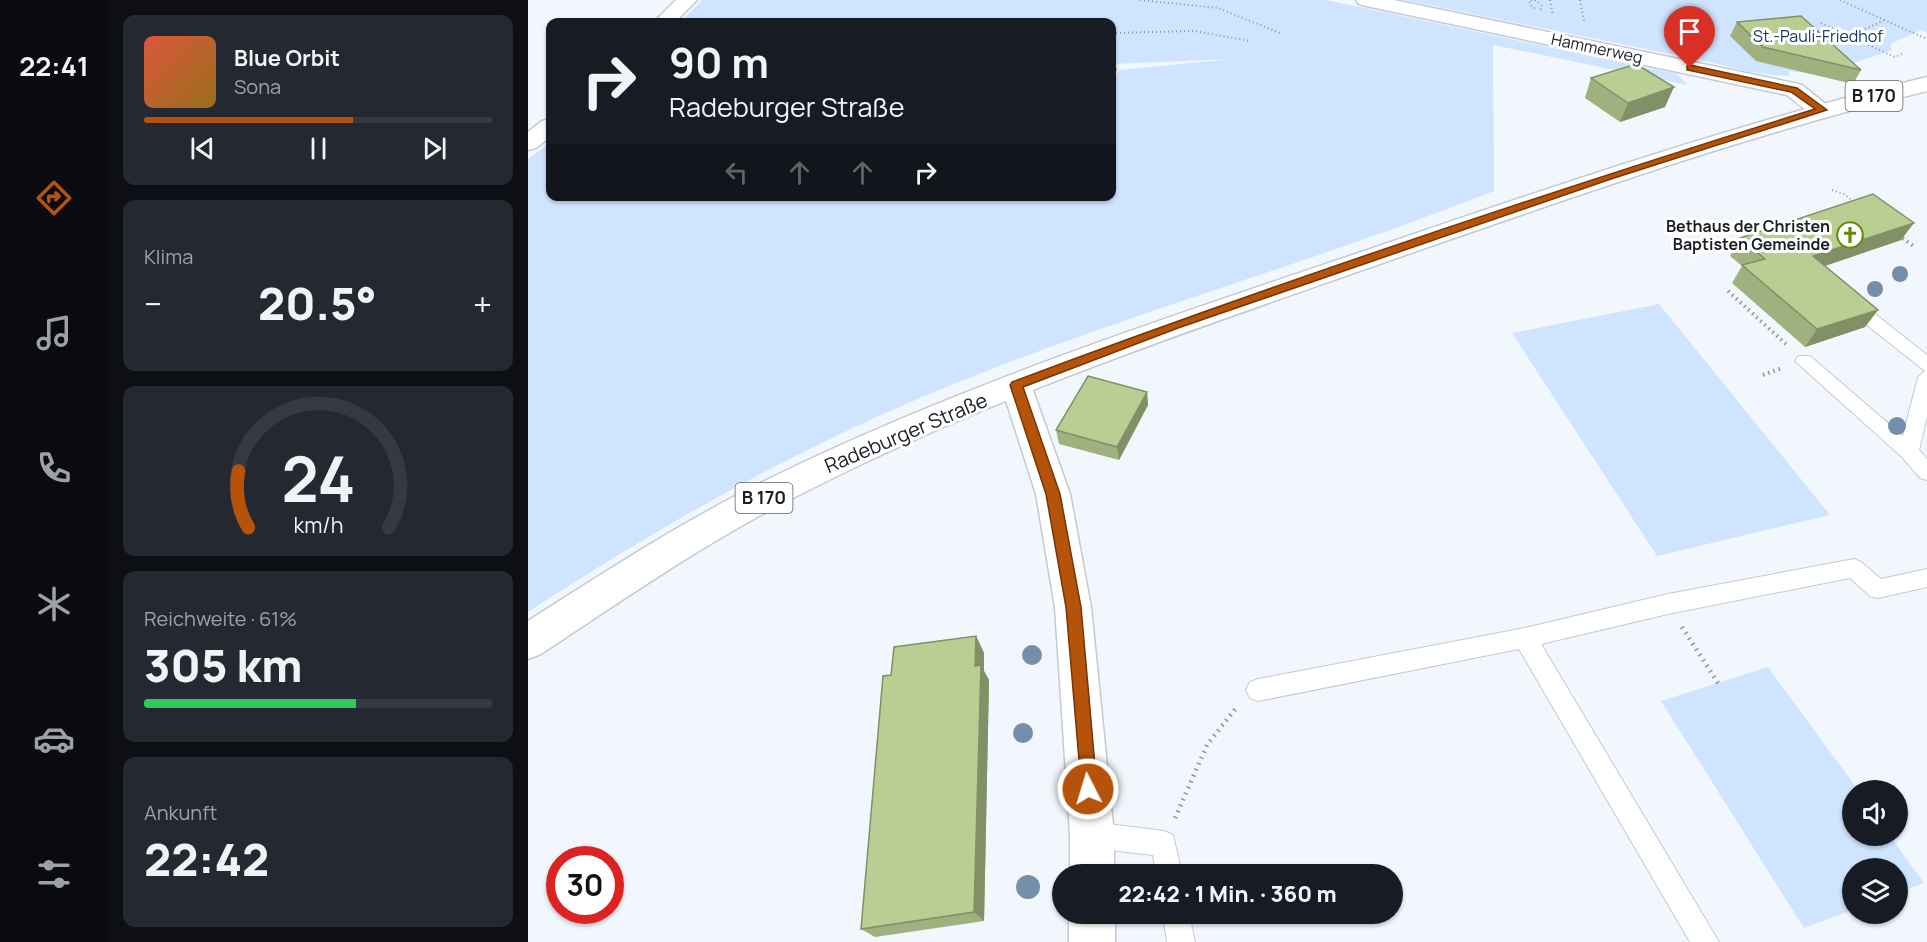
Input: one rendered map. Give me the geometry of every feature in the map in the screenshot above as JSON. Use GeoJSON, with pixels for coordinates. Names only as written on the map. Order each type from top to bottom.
{"type":"FeatureCollection","features":[{"type":"Feature","properties":{"kind":"main road"},"geometry":{"type":"LineString","coordinates":[[668,18],[687,0]]}},
{"type":"Feature","properties":{"kind":"main road","name":"Hammerweg"},"geometry":{"type":"LineString","coordinates":[[1366,0],[1794,90],[1822,110]]}},
{"type":"Feature","properties":{"kind":"main road","name":"Radeburger Straße"},"geometry":{"type":"LineString","coordinates":[[528,642],[594,598],[791,483],[890,437],[1016,385],[1174,326],[1607,177],[1822,110],[1927,84]]}},
{"type":"Feature","properties":{"kind":"main road"},"geometry":{"type":"LineString","coordinates":[[528,143],[546,129]]}},
{"type":"Feature","properties":{"kind":"main road"},"geometry":{"type":"LineString","coordinates":[[1016,385],[1053,494],[1073,607],[1092,835],[1092,864]]}},
{"type":"Feature","properties":{"kind":"main road"},"geometry":{"type":"LineString","coordinates":[[1092,924],[1092,942]]}},
{"type":"Feature","properties":{"kind":"lane"},"geometry":{"type":"LineString","coordinates":[[1838,293],[1927,365]]}},
{"type":"Feature","properties":{"kind":"lane"},"geometry":{"type":"LineString","coordinates":[[1804,361],[1909,452],[1927,472]]}},
{"type":"Feature","properties":{"kind":"lane"},"geometry":{"type":"LineString","coordinates":[[1909,452],[1927,376]]}},
{"type":"Feature","properties":{"kind":"lane"},"geometry":{"type":"LineString","coordinates":[[1258,690],[1525,638],[1668,604],[1854,568],[1878,589],[1927,578]]}},
{"type":"Feature","properties":{"kind":"lane"},"geometry":{"type":"LineString","coordinates":[[1525,638],[1705,942]]}},
{"type":"Feature","properties":{"kind":"lane"},"geometry":{"type":"LineString","coordinates":[[1092,835],[1164,844],[1167,864]]}},
{"type":"Feature","properties":{"kind":"lane"},"geometry":{"type":"LineString","coordinates":[[1178,924],[1181,942]]}},
{"type":"Feature","properties":{"kind":"path"},"geometry":{"type":"LineString","coordinates":[[1140,0],[1218,8],[1280,33]]}},
{"type":"Feature","properties":{"kind":"path"},"geometry":{"type":"LineString","coordinates":[[1550,0],[1554,22]]}},
{"type":"Feature","properties":{"kind":"path"},"geometry":{"type":"LineString","coordinates":[[1580,0],[1585,28]]}},
{"type":"Feature","properties":{"kind":"path"},"geometry":{"type":"LineString","coordinates":[[1840,0],[1927,39]]}},
{"type":"Feature","properties":{"kind":"path"},"geometry":{"type":"LineString","coordinates":[[1865,29],[1885,20]]}},
{"type":"Feature","properties":{"kind":"path"},"geometry":{"type":"LineString","coordinates":[[1821,23],[1895,57],[1902,54]]}},
{"type":"Feature","properties":{"kind":"path"},"geometry":{"type":"LineString","coordinates":[[1116,33],[1194,31],[1250,41]]}},
{"type":"Feature","properties":{"kind":"path"},"geometry":{"type":"LineString","coordinates":[[1116,70],[1120,70]]}},
{"type":"Feature","properties":{"kind":"path"},"geometry":{"type":"LineString","coordinates":[[1832,190],[1844,194],[1862,207]]}},
{"type":"Feature","properties":{"kind":"path"},"geometry":{"type":"LineString","coordinates":[[1897,234],[1915,247]]}},
{"type":"Feature","properties":{"kind":"path"},"geometry":{"type":"LineString","coordinates":[[1728,291],[1804,361],[1763,375]]}},
{"type":"Feature","properties":{"kind":"path"},"geometry":{"type":"LineString","coordinates":[[1668,604],[1718,683]]}},
{"type":"Feature","properties":{"kind":"path"},"geometry":{"type":"LineString","coordinates":[[1164,844],[1202,755],[1229,714],[1258,690]]}},
{"type":"Feature","properties":{"kind":"green space"},"geometry":{"type":"Polygon","coordinates":[[[702,0],[1326,0],[1677,74],[1688,85],[1493,45],[1494,191],[1427,217],[1084,335],[894,409],[839,434],[733,489],[629,548],[528,612],[528,159],[546,146],[546,201],[1116,201],[1116,75],[1120,70],[1231,59],[1116,64],[1116,18],[685,17],[702,0]]]}},
{"type":"Feature","properties":{"kind":"green space","name":"St.-Pauli-Friedhof"},"geometry":{"type":"Polygon","coordinates":[[[1405,0],[1927,0],[1927,33],[1921,30],[1890,44],[1892,50],[1821,74],[1789,71],[1789,76],[1745,71],[1405,0]]]}},
{"type":"Feature","properties":{"kind":"green space"},"geometry":{"type":"Polygon","coordinates":[[[1659,304],[1830,515],[1657,556],[1512,333],[1659,304]]]}},
{"type":"Feature","properties":{"kind":"green space"},"geometry":{"type":"Polygon","coordinates":[[[1768,667],[1851,780],[1842,780],[1842,846],[1897,846],[1906,858],[1842,858],[1842,914],[1804,928],[1661,701],[1768,667]]]}},
{"type":"Feature","properties":{"kind":"green space"},"geometry":{"type":"Polygon","coordinates":[[[1908,861],[1924,883],[1908,889],[1908,861]]]}},
{"type":"Feature","properties":{"kind":"building"},"geometry":{"type":"Polygon","coordinates":[[[1801,16],[1861,70],[1763,47],[1737,22],[1801,16]]]}},
{"type":"Feature","properties":{"kind":"building"},"geometry":{"type":"Polygon","coordinates":[[[1636,64],[1674,87],[1628,103],[1591,78],[1636,64]]]}},
{"type":"Feature","properties":{"kind":"building"},"geometry":{"type":"Polygon","coordinates":[[[1873,194],[1914,223],[1813,256],[1878,310],[1817,329],[1742,265],[1765,259],[1740,238],[1873,194]]]}},
{"type":"Feature","properties":{"kind":"building"},"geometry":{"type":"Polygon","coordinates":[[[1088,376],[1147,392],[1117,447],[1056,430],[1088,376]]]}},
{"type":"Feature","properties":{"kind":"building"},"geometry":{"type":"Polygon","coordinates":[[[976,636],[975,666],[981,665],[974,912],[861,929],[883,676],[891,675],[894,647],[976,636]]]}},
{"type":"Feature","properties":{"kind":"place","name":"Bethaus der Christen Baptisten Gemeinde"},"geometry":{"type":"Point","coordinates":[1850,235]}},
{"type":"Feature","properties":{"kind":"route"},"geometry":{"type":"LineString","coordinates":[[1088,789],[1073,607],[1053,494],[1016,385],[1174,326],[1607,177],[1822,110],[1794,90],[1690,68]]}}]}
